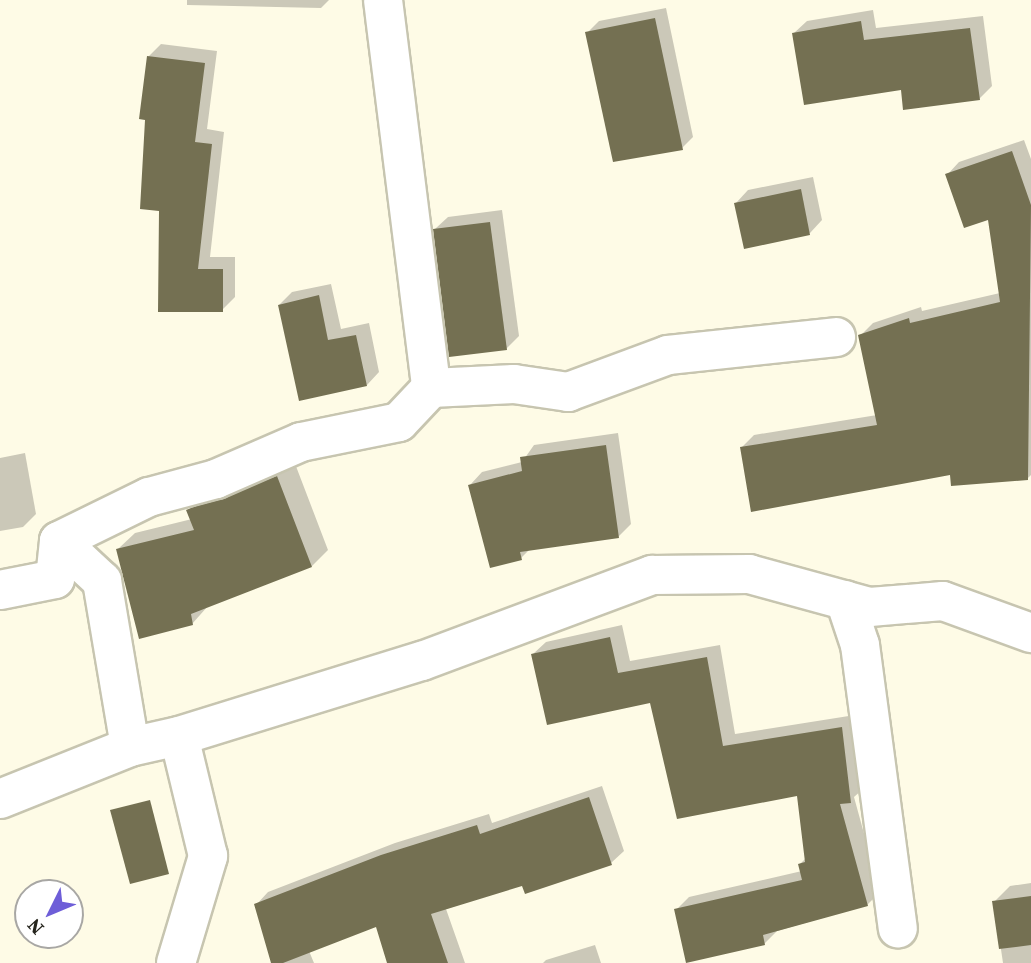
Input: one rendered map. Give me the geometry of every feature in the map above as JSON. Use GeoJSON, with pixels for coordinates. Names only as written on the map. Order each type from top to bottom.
{"type":"FeatureCollection","features":[{"type":"Feature","properties":{"kind":"street"},"geometry":{"type":"LineString","coordinates":[[383,0],[431,388]]}},
{"type":"Feature","properties":{"kind":"street"},"geometry":{"type":"LineString","coordinates":[[59,541],[149,497],[216,479],[301,442],[399,422],[431,388],[514,384],[568,392],[668,355],[836,337]]}},
{"type":"Feature","properties":{"kind":"street"},"geometry":{"type":"LineString","coordinates":[[0,590],[55,579],[59,541]]}},
{"type":"Feature","properties":{"kind":"street"},"geometry":{"type":"LineString","coordinates":[[59,541],[102,581],[130,747]]}},
{"type":"Feature","properties":{"kind":"street"},"geometry":{"type":"LineString","coordinates":[[0,799],[130,747],[179,736],[422,661],[652,575],[749,574],[870,607],[943,601],[1031,633]]}},
{"type":"Feature","properties":{"kind":"street"},"geometry":{"type":"LineString","coordinates":[[845,600],[860,645],[898,928]]}},
{"type":"Feature","properties":{"kind":"street"},"geometry":{"type":"LineString","coordinates":[[176,963],[208,856],[179,736]]}},
{"type":"Feature","properties":{"kind":"building"},"geometry":{"type":"Polygon","coordinates":[[[655,18],[683,150],[613,162],[585,32],[655,18]]]}},
{"type":"Feature","properties":{"kind":"building"},"geometry":{"type":"Polygon","coordinates":[[[861,21],[864,40],[970,28],[980,100],[903,110],[901,90],[804,105],[792,33],[861,21]]]}},
{"type":"Feature","properties":{"kind":"building"},"geometry":{"type":"Polygon","coordinates":[[[147,56],[205,63],[195,142],[212,144],[198,269],[223,269],[223,312],[158,312],[159,211],[140,209],[145,120],[139,119],[147,56]]]}},
{"type":"Feature","properties":{"kind":"building"},"geometry":{"type":"Polygon","coordinates":[[[1012,151],[1031,205],[1028,480],[951,486],[950,475],[751,512],[740,447],[877,425],[858,335],[909,318],[910,323],[1000,302],[988,220],[964,228],[945,174],[1012,151]]]}},
{"type":"Feature","properties":{"kind":"building"},"geometry":{"type":"Polygon","coordinates":[[[801,189],[810,235],[744,249],[734,203],[801,189]]]}},
{"type":"Feature","properties":{"kind":"building"},"geometry":{"type":"Polygon","coordinates":[[[490,222],[507,350],[449,357],[433,229],[490,222]]]}},
{"type":"Feature","properties":{"kind":"building"},"geometry":{"type":"Polygon","coordinates":[[[319,295],[328,340],[356,335],[367,386],[299,401],[278,305],[319,295]]]}},
{"type":"Feature","properties":{"kind":"building"},"geometry":{"type":"Polygon","coordinates":[[[606,445],[619,538],[520,552],[522,560],[490,568],[468,485],[522,471],[520,457],[606,445]]]}},
{"type":"Feature","properties":{"kind":"building"},"geometry":{"type":"Polygon","coordinates":[[[277,476],[312,567],[191,614],[193,625],[139,639],[116,549],[194,530],[186,510],[277,476]]]}},
{"type":"Feature","properties":{"kind":"building"},"geometry":{"type":"Polygon","coordinates":[[[610,637],[618,673],[707,657],[723,746],[842,727],[851,803],[840,804],[868,906],[763,935],[765,945],[686,963],[674,909],[802,880],[798,864],[805,862],[797,796],[677,819],[650,703],[547,725],[531,654],[610,637]]]}},
{"type":"Feature","properties":{"kind":"building"},"geometry":{"type":"Polygon","coordinates":[[[589,797],[612,865],[525,894],[522,886],[431,914],[448,963],[387,963],[376,927],[283,963],[271,963],[254,904],[381,855],[477,825],[480,834],[589,797]]]}},
{"type":"Feature","properties":{"kind":"building"},"geometry":{"type":"Polygon","coordinates":[[[150,800],[169,874],[130,884],[110,810],[150,800]]]}},
{"type":"Feature","properties":{"kind":"building"},"geometry":{"type":"Polygon","coordinates":[[[1031,896],[1031,945],[999,949],[992,901],[1031,896]]]}}]}
